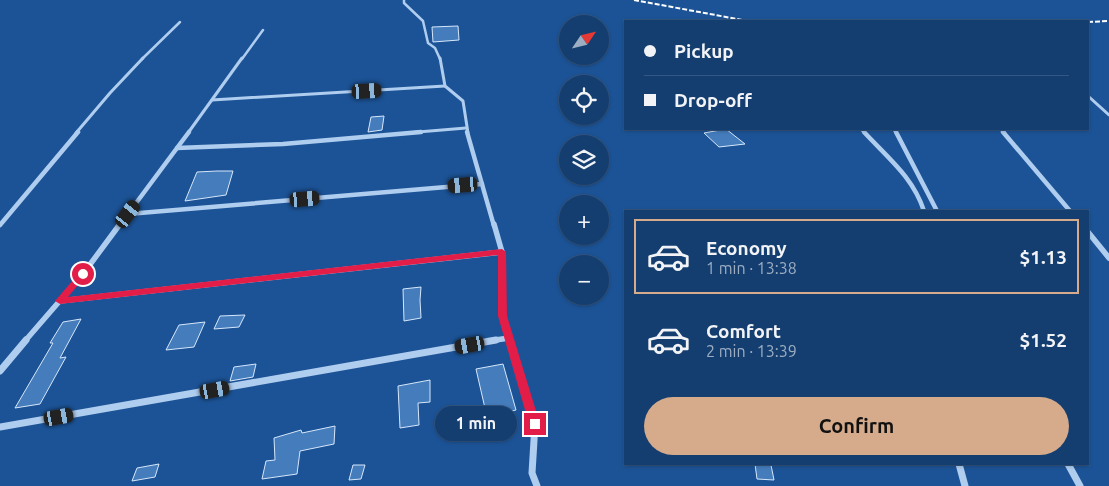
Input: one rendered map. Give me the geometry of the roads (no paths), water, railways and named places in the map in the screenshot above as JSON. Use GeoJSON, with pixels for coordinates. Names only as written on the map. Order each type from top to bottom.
{"type":"FeatureCollection","features":[{"type":"Feature","properties":{"kind":"street"},"geometry":{"type":"LineString","coordinates":[[404,0],[404,3],[423,21],[428,42],[435,48],[440,58],[445,86],[463,101],[466,128],[502,252],[502,316],[535,424],[532,473],[537,486]]}},
{"type":"Feature","properties":{"kind":"street"},"geometry":{"type":"LineString","coordinates":[[0,224],[110,93],[180,22]]}},
{"type":"Feature","properties":{"kind":"street"},"geometry":{"type":"LineString","coordinates":[[0,371],[83,274],[263,30]]}},
{"type":"Feature","properties":{"kind":"street"},"geometry":{"type":"LineString","coordinates":[[212,100],[445,86]]}},
{"type":"Feature","properties":{"kind":"street"},"geometry":{"type":"LineString","coordinates":[[1089,97],[1109,115]]}},
{"type":"Feature","properties":{"kind":"street"},"geometry":{"type":"LineString","coordinates":[[177,148],[283,144],[466,128]]}},
{"type":"Feature","properties":{"kind":"street"},"geometry":{"type":"LineString","coordinates":[[862,130],[908,178],[918,193],[924,210]]}},
{"type":"Feature","properties":{"kind":"street"},"geometry":{"type":"LineString","coordinates":[[895,130],[936,210]]}},
{"type":"Feature","properties":{"kind":"street"},"geometry":{"type":"LineString","coordinates":[[1002,130],[1069,210]]}},
{"type":"Feature","properties":{"kind":"street"},"geometry":{"type":"LineString","coordinates":[[128,214],[482,184]]}},
{"type":"Feature","properties":{"kind":"street"},"geometry":{"type":"LineString","coordinates":[[1089,233],[1109,258]]}},
{"type":"Feature","properties":{"kind":"street"},"geometry":{"type":"LineString","coordinates":[[60,301],[502,252]]}},
{"type":"Feature","properties":{"kind":"street"},"geometry":{"type":"LineString","coordinates":[[0,427],[509,338]]}},
{"type":"Feature","properties":{"kind":"street"},"geometry":{"type":"LineString","coordinates":[[959,465],[965,486]]}},
{"type":"Feature","properties":{"kind":"street"},"geometry":{"type":"LineString","coordinates":[[1069,465],[1080,486]]}},
{"type":"Feature","properties":{"kind":"railway"},"geometry":{"type":"LineString","coordinates":[[634,0],[743,20]]}},
{"type":"Feature","properties":{"kind":"railway"},"geometry":{"type":"LineString","coordinates":[[1089,22],[1109,21]]}}]}
